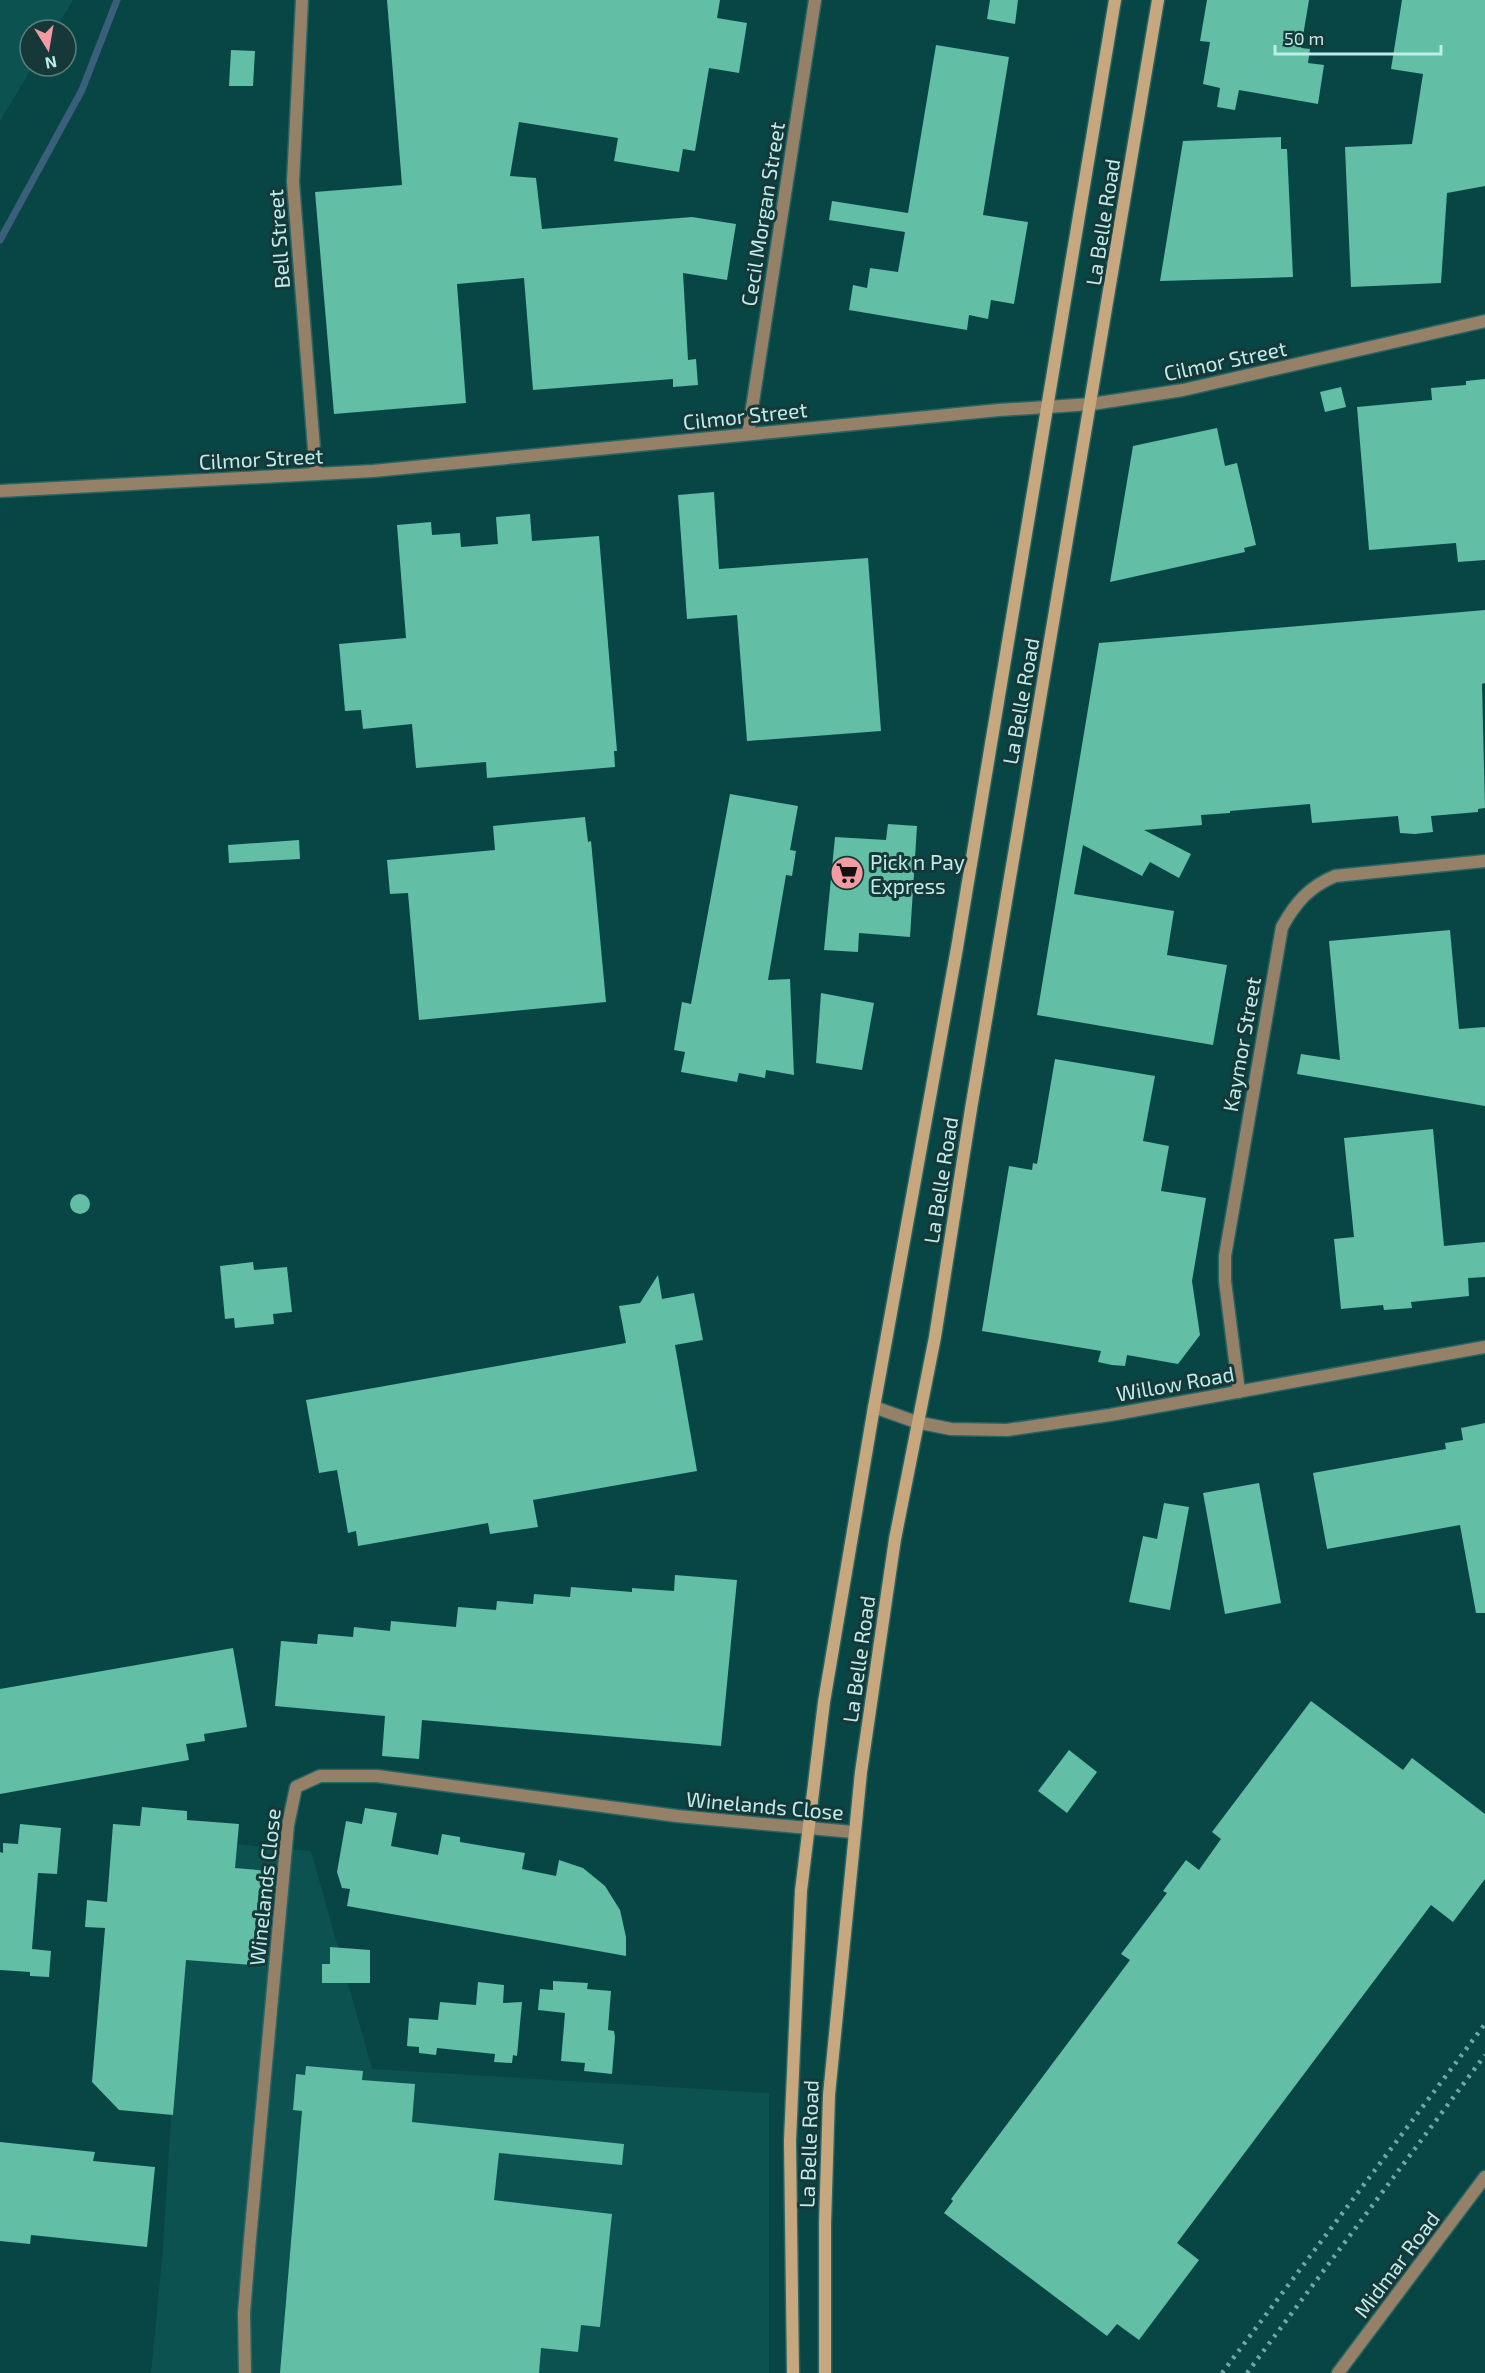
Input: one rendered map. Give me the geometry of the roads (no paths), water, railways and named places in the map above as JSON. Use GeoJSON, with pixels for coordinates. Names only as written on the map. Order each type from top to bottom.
{"type":"FeatureCollection","features":[{"type":"Feature","properties":{"kind":"main road","name":"La Belle Road"},"geometry":{"type":"LineString","coordinates":[[793,2373],[790,2141],[801,1891],[824,1702],[874,1407],[957,948],[1115,0]]}},
{"type":"Feature","properties":{"kind":"main road","name":"La Belle Road"},"geometry":{"type":"LineString","coordinates":[[825,2373],[825,2224],[829,2095],[853,1832],[882,1626],[916,1422],[935,1337],[971,1109],[1092,404],[1158,0]]}},
{"type":"Feature","properties":{"kind":"street","name":"Bell Street"},"geometry":{"type":"LineString","coordinates":[[302,0],[293,182],[316,474]]}},
{"type":"Feature","properties":{"kind":"street","name":"Cecil Morgan Street"},"geometry":{"type":"LineString","coordinates":[[748,434],[815,0]]}},
{"type":"Feature","properties":{"kind":"street","name":"Cilmor Street"},"geometry":{"type":"LineString","coordinates":[[0,491],[316,474],[1047,406],[1092,404],[1183,390],[1485,321]]}},
{"type":"Feature","properties":{"kind":"street","name":"Kaymor Street"},"geometry":{"type":"LineString","coordinates":[[1239,1392],[1225,1281],[1226,1256],[1282,927],[1304,894],[1317,883],[1335,876],[1485,861]]}},
{"type":"Feature","properties":{"kind":"street","name":"Willow Road"},"geometry":{"type":"LineString","coordinates":[[874,1407],[916,1422],[951,1430],[1007,1430],[1239,1392],[1485,1347]]}},
{"type":"Feature","properties":{"kind":"street","name":"Winelands Close"},"geometry":{"type":"LineString","coordinates":[[244,2373],[244,2313],[250,2239],[288,1825],[296,1787],[320,1776],[377,1776],[676,1816],[853,1832]]}},
{"type":"Feature","properties":{"kind":"street","name":"Midmar Road"},"geometry":{"type":"LineString","coordinates":[[1338,2373],[1485,2177]]}},
{"type":"Feature","properties":{"kind":"waterway"},"geometry":{"type":"LineString","coordinates":[[0,240],[82,90],[117,0]]}},
{"type":"Feature","properties":{"kind":"railway"},"geometry":{"type":"LineString","coordinates":[[1222,2373],[1485,2024]]}},
{"type":"Feature","properties":{"kind":"railway"},"geometry":{"type":"LineString","coordinates":[[1247,2373],[1485,2055]]}},
{"type":"Feature","properties":{"kind":"place","name":"Pick n Pay Express"},"geometry":{"type":"Point","coordinates":[847,873]}}]}
